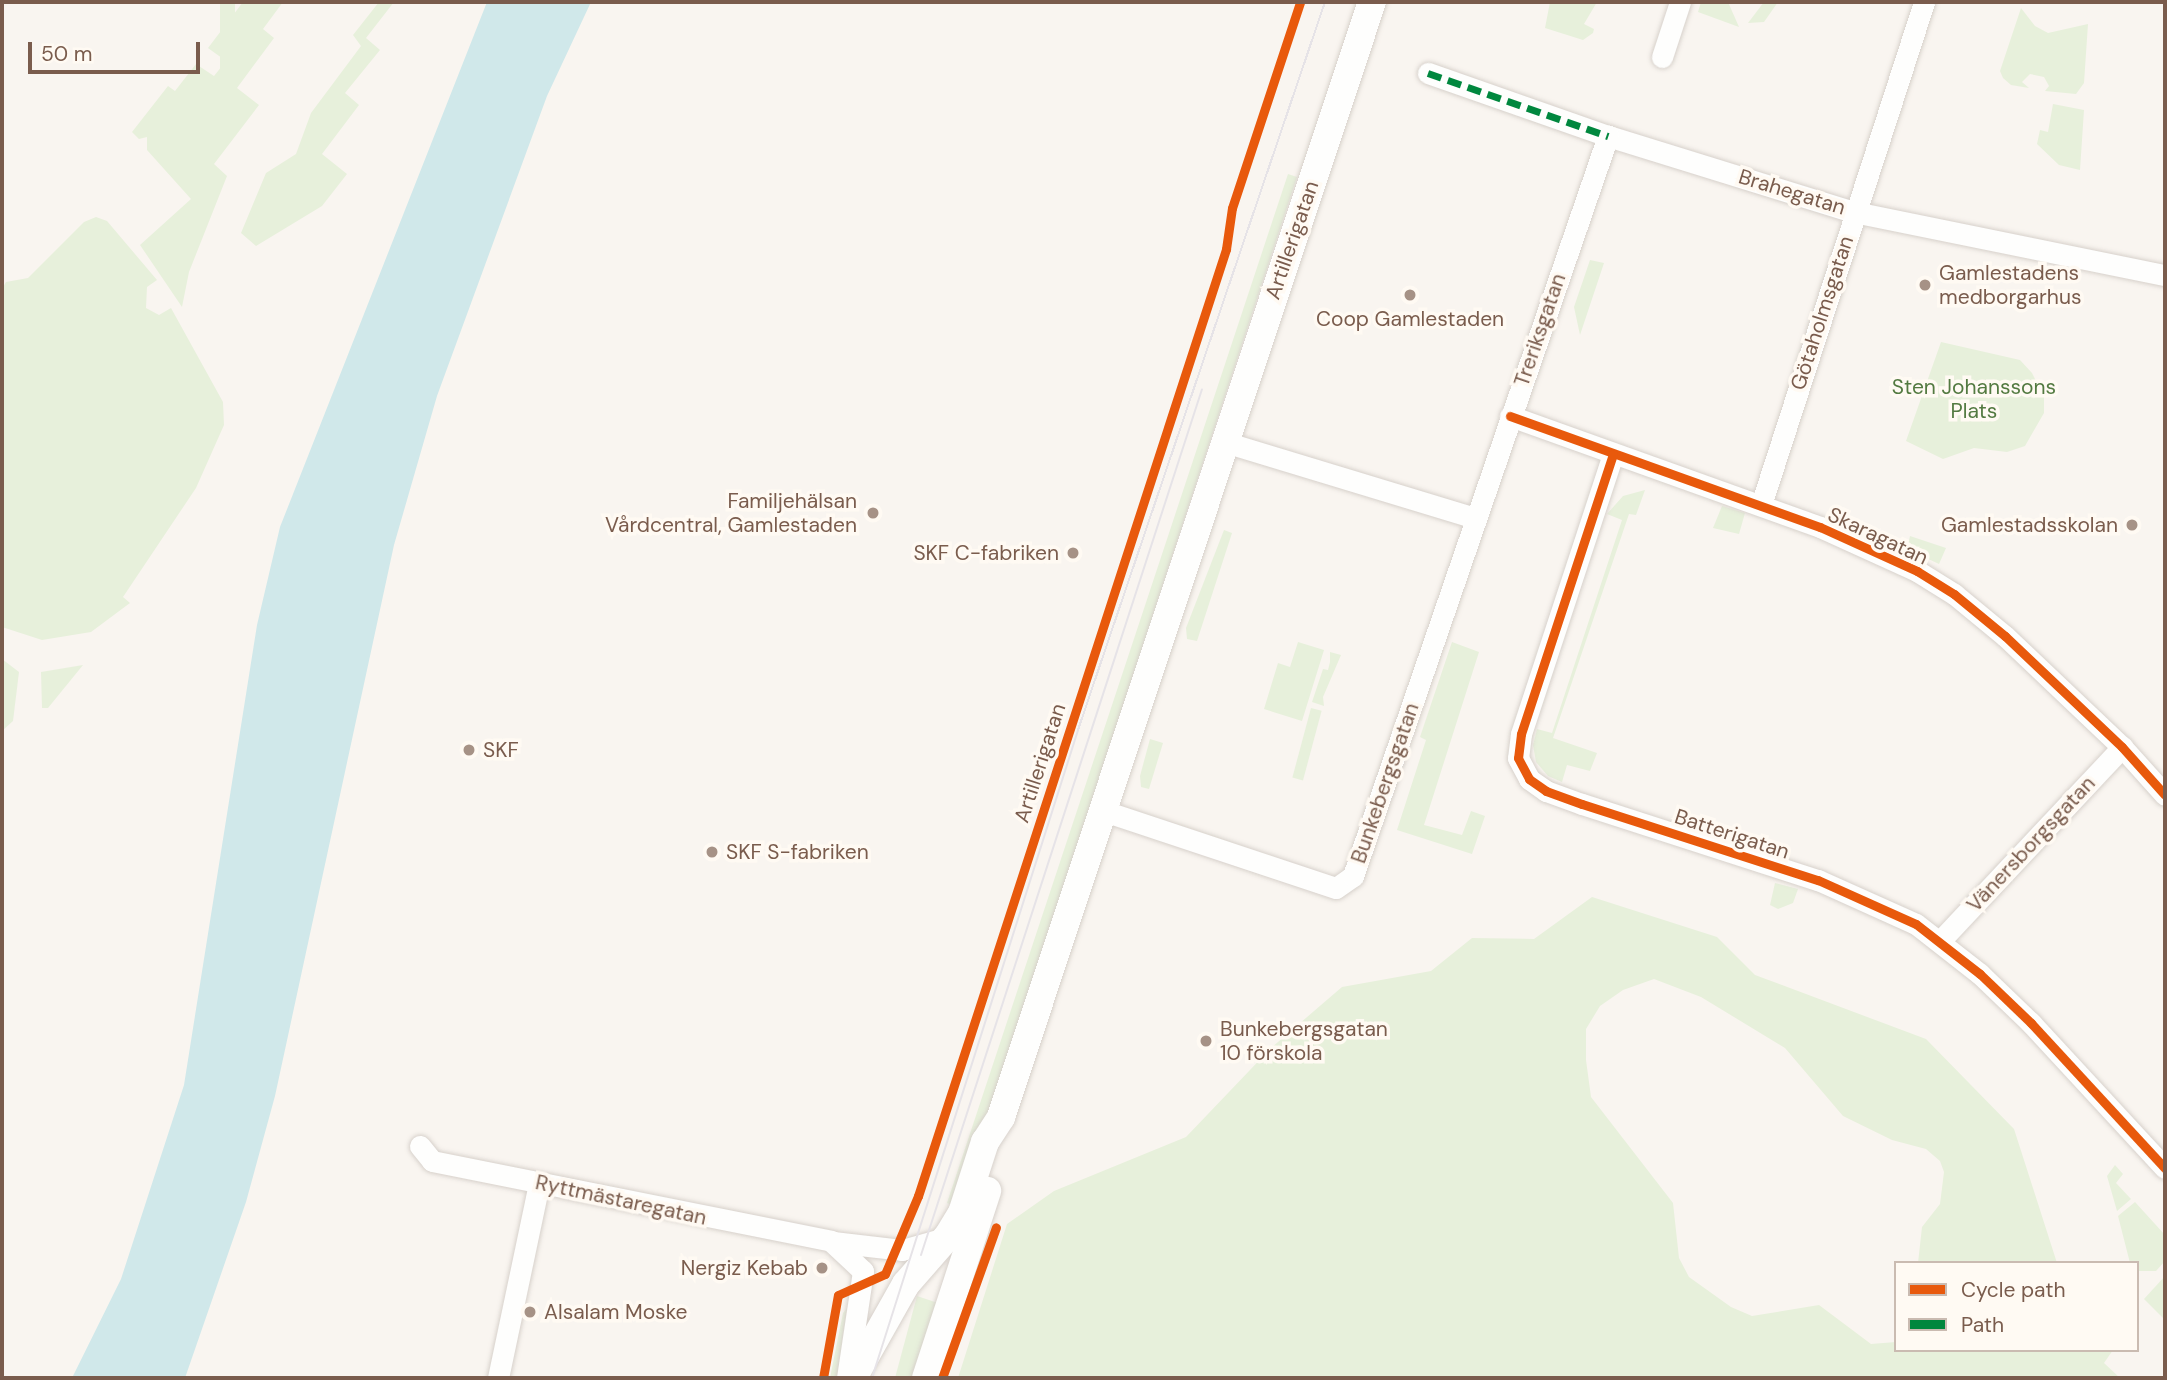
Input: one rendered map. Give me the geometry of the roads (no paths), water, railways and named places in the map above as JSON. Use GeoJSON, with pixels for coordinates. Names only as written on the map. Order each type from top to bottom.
{"type":"FeatureCollection","features":[{"type":"Feature","properties":{"kind":"main road","name":"Artillerigatan"},"geometry":{"type":"LineString","coordinates":[[853,1378],[906,1284],[948,1236],[962,1213],[985,1142],[1001,1116],[1228,443],[1372,2]]}},
{"type":"Feature","properties":{"kind":"main road","name":"Artillerigatan"},"geometry":{"type":"LineString","coordinates":[[926,1378],[1000,1149],[1001,1116]]}},
{"type":"Feature","properties":{"kind":"street"},"geometry":{"type":"LineString","coordinates":[[1662,57],[1680,2]]}},
{"type":"Feature","properties":{"kind":"street","name":"Götaholmsgatan"},"geometry":{"type":"LineString","coordinates":[[1761,505],[1924,2]]}},
{"type":"Feature","properties":{"kind":"street","name":"Brahegatan"},"geometry":{"type":"LineString","coordinates":[[1428,73],[1608,136],[1854,212],[2165,275]]}},
{"type":"Feature","properties":{"kind":"street","name":"Treriksgatan"},"geometry":{"type":"LineString","coordinates":[[1475,518],[1608,136]]}},
{"type":"Feature","properties":{"kind":"street","name":"Skaragatan"},"geometry":{"type":"LineString","coordinates":[[1510,416],[1761,505],[1916,571],[1954,594],[2122,747],[2165,795]]}},
{"type":"Feature","properties":{"kind":"street"},"geometry":{"type":"LineString","coordinates":[[1228,443],[1475,518]]}},
{"type":"Feature","properties":{"kind":"street","name":"Batterigatan"},"geometry":{"type":"LineString","coordinates":[[1613,454],[1521,734],[1518,758],[1530,779],[1564,798],[1844,890],[1941,940],[2031,1023],[2165,1168]]}},
{"type":"Feature","properties":{"kind":"street","name":"Bunkebergsgatan"},"geometry":{"type":"LineString","coordinates":[[1104,811],[1336,888],[1353,876],[1475,518]]}},
{"type":"Feature","properties":{"kind":"street","name":"Vänersborgsgatan"},"geometry":{"type":"LineString","coordinates":[[1941,940],[2122,747]]}},
{"type":"Feature","properties":{"kind":"street","name":"Ryttmästaregatan"},"geometry":{"type":"LineString","coordinates":[[420,1146],[432,1161],[831,1241],[902,1250],[976,1228]]}},
{"type":"Feature","properties":{"kind":"street"},"geometry":{"type":"LineString","coordinates":[[498,1378],[538,1183]]}},
{"type":"Feature","properties":{"kind":"street"},"geometry":{"type":"LineString","coordinates":[[831,1241],[863,1271],[846,1378]]}},
{"type":"Feature","properties":{"kind":"water"},"geometry":{"type":"Polygon","coordinates":[[[487,2],[591,2],[547,96],[437,396],[394,545],[275,1096],[246,1202],[185,1378],[72,1378],[121,1279],[184,1085],[257,625],[280,527],[487,2]]]}},
{"type":"Feature","properties":{"kind":"tram line"},"geometry":{"type":"LineString","coordinates":[[872,1378],[1078,730],[1325,2]]}},
{"type":"Feature","properties":{"kind":"tram line"},"geometry":{"type":"LineString","coordinates":[[921,1255],[1202,389]]}},
{"type":"Feature","properties":{"kind":"place","name":"Gamlestadens medborgarhus"},"geometry":{"type":"Point","coordinates":[1925,285]}},
{"type":"Feature","properties":{"kind":"place","name":"Coop Gamlestaden"},"geometry":{"type":"Point","coordinates":[1410,295]}},
{"type":"Feature","properties":{"kind":"place","name":"Familjehälsan Vårdcentral, Gamlestaden"},"geometry":{"type":"Point","coordinates":[873,513]}},
{"type":"Feature","properties":{"kind":"place","name":"Gamlestadsskolan"},"geometry":{"type":"Point","coordinates":[2132,525]}},
{"type":"Feature","properties":{"kind":"place","name":"SKF C-fabriken"},"geometry":{"type":"Point","coordinates":[1073,553]}},
{"type":"Feature","properties":{"kind":"place","name":"SKF"},"geometry":{"type":"Point","coordinates":[469,750]}},
{"type":"Feature","properties":{"kind":"place","name":"SKF S-fabriken"},"geometry":{"type":"Point","coordinates":[712,852]}},
{"type":"Feature","properties":{"kind":"place","name":"Bunkebergsgatan 10 förskola"},"geometry":{"type":"Point","coordinates":[1206,1041]}},
{"type":"Feature","properties":{"kind":"place","name":"Nergiz Kebab"},"geometry":{"type":"Point","coordinates":[822,1268]}},
{"type":"Feature","properties":{"kind":"place","name":"Alsalam Moske"},"geometry":{"type":"Point","coordinates":[530,1312]}},
{"type":"Feature","properties":{"kind":"park label","name":"Sten Johanssons Plats"},"geometry":{"type":"Point","coordinates":[1974,399]}}]}
